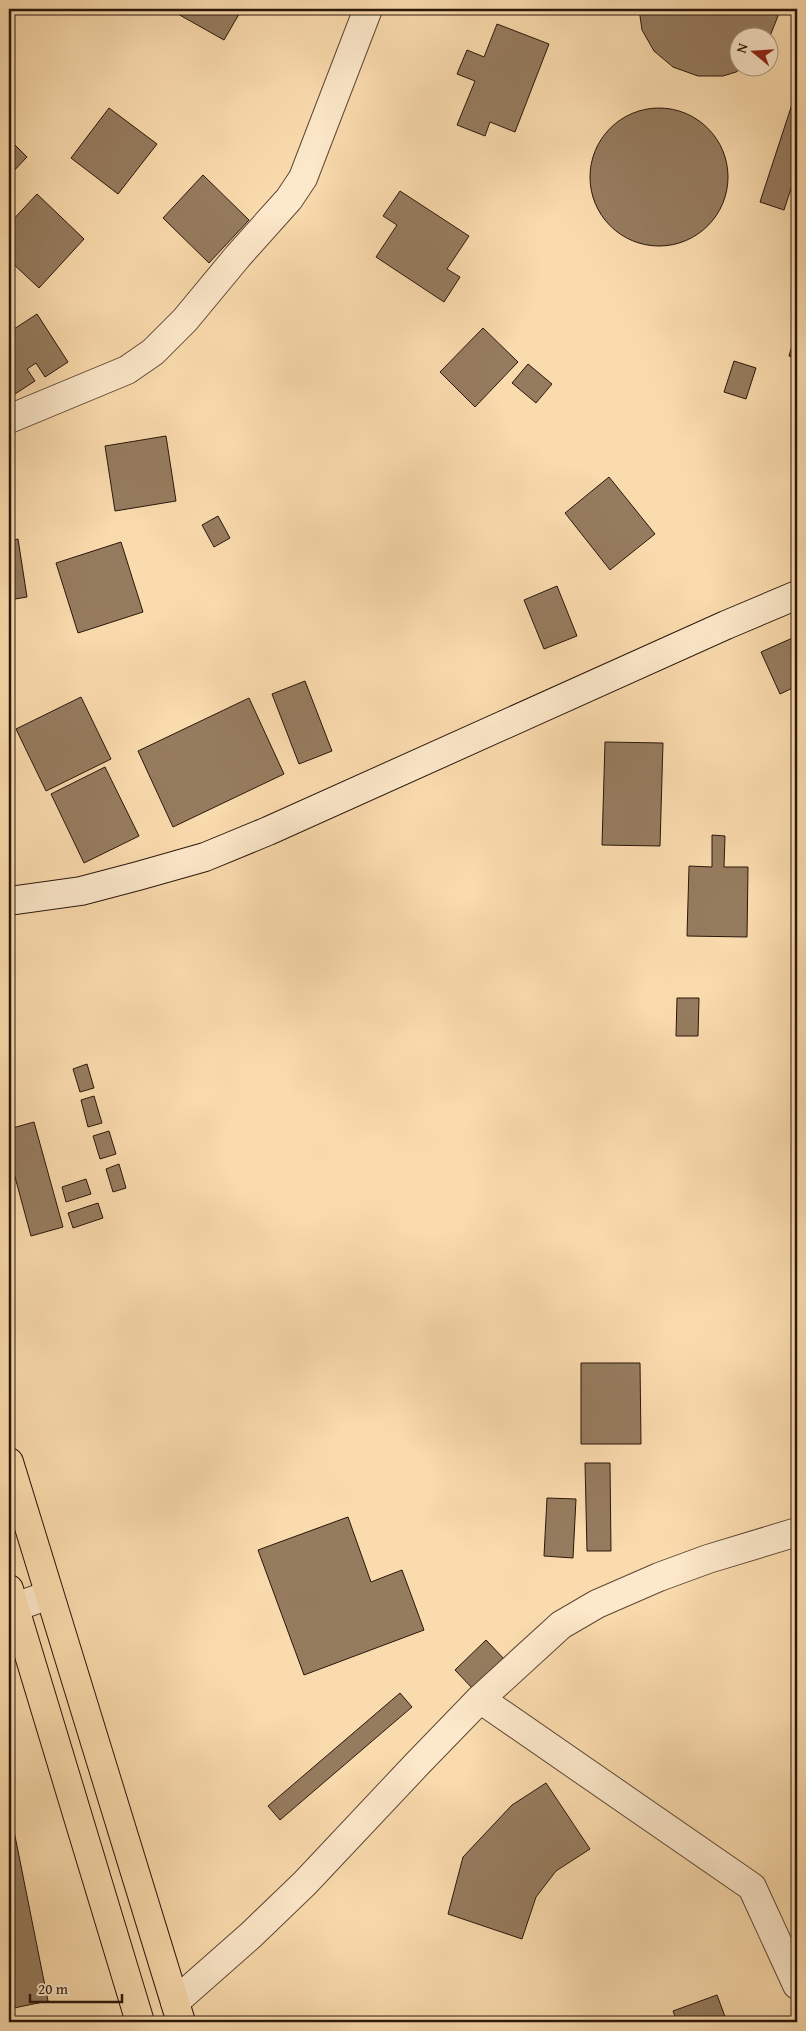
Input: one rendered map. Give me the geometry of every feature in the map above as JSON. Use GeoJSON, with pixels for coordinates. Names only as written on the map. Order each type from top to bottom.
{"type":"FeatureCollection","features":[{"type":"Feature","properties":{"kind":"highway"},"geometry":{"type":"LineString","coordinates":[[9,1462],[178,2012]]}},
{"type":"Feature","properties":{"kind":"highway"},"geometry":{"type":"LineString","coordinates":[[11,1601],[140,2022]]}},
{"type":"Feature","properties":{"kind":"street"},"geometry":{"type":"LineString","coordinates":[[9,419],[127,370],[154,352],[185,320],[238,256],[289,200],[303,178],[368,9]]}},
{"type":"Feature","properties":{"kind":"street"},"geometry":{"type":"LineString","coordinates":[[9,901],[81,891],[205,856],[268,831],[708,633],[797,595]]}},
{"type":"Feature","properties":{"kind":"street"},"geometry":{"type":"LineString","coordinates":[[178,2012],[251,1936],[305,1884],[480,1699],[561,1625],[597,1604],[708,1558],[797,1532]]}},
{"type":"Feature","properties":{"kind":"street"},"geometry":{"type":"LineString","coordinates":[[11,1601],[49,1595]]}},
{"type":"Feature","properties":{"kind":"street"},"geometry":{"type":"LineString","coordinates":[[480,1699],[752,1888],[797,1985]]}},
{"type":"Feature","properties":{"kind":"building"},"geometry":{"type":"Polygon","coordinates":[[[169,9],[242,9],[224,40],[169,9]]]}},
{"type":"Feature","properties":{"kind":"building"},"geometry":{"type":"Polygon","coordinates":[[[639,9],[778,9],[778,16],[773,28],[728,28],[728,74],[723,76],[698,76],[673,67],[654,51],[642,30],[639,9]]]}},
{"type":"Feature","properties":{"kind":"building"},"geometry":{"type":"Polygon","coordinates":[[[497,24],[549,44],[515,132],[490,122],[485,136],[457,125],[475,81],[457,74],[467,50],[484,57],[497,24]]]}},
{"type":"Feature","properties":{"kind":"building"},"geometry":{"type":"Polygon","coordinates":[[[797,89],[797,170],[784,210],[760,202],[797,89]]]}},
{"type":"Feature","properties":{"kind":"building"},"geometry":{"type":"Polygon","coordinates":[[[109,108],[157,144],[118,194],[71,158],[109,108]]]}},
{"type":"Feature","properties":{"kind":"building"},"geometry":{"type":"Polygon","coordinates":[[[659,108],[673,109],[686,113],[708,128],[723,150],[727,163],[727,191],[723,204],[708,226],[686,241],[673,245],[659,246],[645,245],[632,241],[610,226],[595,204],[591,191],[590,177],[591,163],[595,150],[610,128],[632,113],[645,109],[659,108]]]}},
{"type":"Feature","properties":{"kind":"building"},"geometry":{"type":"Polygon","coordinates":[[[9,139],[27,157],[9,176],[9,139]]]}},
{"type":"Feature","properties":{"kind":"building"},"geometry":{"type":"Polygon","coordinates":[[[203,175],[249,220],[209,263],[163,218],[203,175]]]}},
{"type":"Feature","properties":{"kind":"building"},"geometry":{"type":"Polygon","coordinates":[[[400,191],[469,236],[447,269],[460,277],[444,302],[376,257],[397,225],[383,216],[400,191]]]}},
{"type":"Feature","properties":{"kind":"building"},"geometry":{"type":"Polygon","coordinates":[[[37,194],[84,239],[39,288],[9,260],[9,224],[37,194]]]}},
{"type":"Feature","properties":{"kind":"building"},"geometry":{"type":"Polygon","coordinates":[[[37,314],[68,362],[45,377],[36,363],[27,369],[35,381],[15,394],[9,385],[9,320],[14,329],[37,314]]]}},
{"type":"Feature","properties":{"kind":"building"},"geometry":{"type":"Polygon","coordinates":[[[483,328],[518,362],[475,407],[440,372],[483,328]]]}},
{"type":"Feature","properties":{"kind":"building"},"geometry":{"type":"Polygon","coordinates":[[[794,339],[797,340],[797,358],[789,356],[794,339]]]}},
{"type":"Feature","properties":{"kind":"building"},"geometry":{"type":"Polygon","coordinates":[[[734,361],[756,368],[746,399],[724,392],[734,361]]]}},
{"type":"Feature","properties":{"kind":"building"},"geometry":{"type":"Polygon","coordinates":[[[528,364],[552,384],[536,403],[512,383],[528,364]]]}},
{"type":"Feature","properties":{"kind":"building"},"geometry":{"type":"Polygon","coordinates":[[[166,436],[176,501],[115,511],[105,446],[166,436]]]}},
{"type":"Feature","properties":{"kind":"building"},"geometry":{"type":"Polygon","coordinates":[[[609,477],[655,534],[610,570],[565,513],[609,477]]]}},
{"type":"Feature","properties":{"kind":"building"},"geometry":{"type":"Polygon","coordinates":[[[218,516],[230,538],[214,547],[202,525],[218,516]]]}},
{"type":"Feature","properties":{"kind":"building"},"geometry":{"type":"Polygon","coordinates":[[[18,539],[27,597],[9,600],[9,541],[18,539]]]}},
{"type":"Feature","properties":{"kind":"building"},"geometry":{"type":"Polygon","coordinates":[[[121,542],[143,612],[78,633],[56,563],[121,542]]]}},
{"type":"Feature","properties":{"kind":"building"},"geometry":{"type":"Polygon","coordinates":[[[557,586],[577,636],[544,649],[524,600],[557,586]]]}},
{"type":"Feature","properties":{"kind":"building"},"geometry":{"type":"Polygon","coordinates":[[[797,636],[797,686],[780,694],[761,652],[797,636]]]}},
{"type":"Feature","properties":{"kind":"building"},"geometry":{"type":"Polygon","coordinates":[[[305,681],[332,751],[299,764],[272,694],[305,681]]]}},
{"type":"Feature","properties":{"kind":"building"},"geometry":{"type":"Polygon","coordinates":[[[81,697],[111,759],[46,791],[16,729],[81,697]]]}},
{"type":"Feature","properties":{"kind":"building"},"geometry":{"type":"Polygon","coordinates":[[[249,698],[284,774],[173,827],[138,751],[249,698]]]}},
{"type":"Feature","properties":{"kind":"building"},"geometry":{"type":"Polygon","coordinates":[[[605,742],[663,743],[660,846],[602,845],[605,742]]]}},
{"type":"Feature","properties":{"kind":"building"},"geometry":{"type":"Polygon","coordinates":[[[105,767],[139,836],[84,863],[51,794],[105,767]]]}},
{"type":"Feature","properties":{"kind":"building"},"geometry":{"type":"Polygon","coordinates":[[[712,835],[725,836],[724,867],[748,867],[747,937],[687,936],[689,866],[712,867],[712,835]]]}},
{"type":"Feature","properties":{"kind":"building"},"geometry":{"type":"Polygon","coordinates":[[[677,998],[699,998],[698,1036],[676,1036],[677,998]]]}},
{"type":"Feature","properties":{"kind":"building"},"geometry":{"type":"Polygon","coordinates":[[[87,1064],[94,1088],[80,1092],[73,1069],[87,1064]]]}},
{"type":"Feature","properties":{"kind":"building"},"geometry":{"type":"Polygon","coordinates":[[[94,1096],[102,1123],[88,1127],[81,1100],[94,1096]]]}},
{"type":"Feature","properties":{"kind":"building"},"geometry":{"type":"Polygon","coordinates":[[[34,1122],[63,1227],[31,1236],[9,1155],[9,1129],[34,1122]]]}},
{"type":"Feature","properties":{"kind":"building"},"geometry":{"type":"Polygon","coordinates":[[[109,1131],[116,1154],[100,1159],[93,1136],[109,1131]]]}},
{"type":"Feature","properties":{"kind":"building"},"geometry":{"type":"Polygon","coordinates":[[[119,1164],[126,1188],[113,1192],[106,1169],[119,1164]]]}},
{"type":"Feature","properties":{"kind":"building"},"geometry":{"type":"Polygon","coordinates":[[[86,1179],[91,1194],[66,1202],[62,1187],[86,1179]]]}},
{"type":"Feature","properties":{"kind":"building"},"geometry":{"type":"Polygon","coordinates":[[[98,1203],[103,1218],[73,1228],[68,1213],[98,1203]]]}},
{"type":"Feature","properties":{"kind":"building"},"geometry":{"type":"Polygon","coordinates":[[[581,1363],[640,1363],[641,1444],[581,1444],[581,1363]]]}},
{"type":"Feature","properties":{"kind":"building"},"geometry":{"type":"Polygon","coordinates":[[[585,1463],[610,1463],[611,1551],[587,1551],[585,1463]]]}},
{"type":"Feature","properties":{"kind":"building"},"geometry":{"type":"Polygon","coordinates":[[[547,1498],[576,1499],[573,1558],[544,1556],[547,1498]]]}},
{"type":"Feature","properties":{"kind":"building"},"geometry":{"type":"Polygon","coordinates":[[[348,1517],[371,1582],[402,1570],[424,1630],[304,1675],[258,1550],[348,1517]]]}},
{"type":"Feature","properties":{"kind":"building"},"geometry":{"type":"Polygon","coordinates":[[[486,1640],[506,1661],[475,1691],[455,1670],[486,1640]]]}},
{"type":"Feature","properties":{"kind":"building"},"geometry":{"type":"Polygon","coordinates":[[[400,1693],[412,1707],[280,1820],[268,1806],[400,1693]]]}},
{"type":"Feature","properties":{"kind":"building"},"geometry":{"type":"Polygon","coordinates":[[[546,1783],[590,1849],[556,1871],[536,1897],[522,1939],[448,1914],[463,1857],[512,1805],[546,1783]]]}},
{"type":"Feature","properties":{"kind":"building"},"geometry":{"type":"Polygon","coordinates":[[[9,1806],[48,2001],[9,2009],[9,1806]]]}},
{"type":"Feature","properties":{"kind":"building"},"geometry":{"type":"Polygon","coordinates":[[[717,1995],[727,2022],[677,2022],[673,2011],[717,1995]]]}}]}
